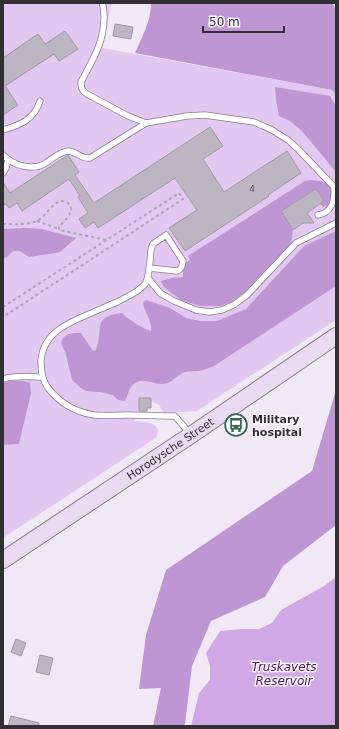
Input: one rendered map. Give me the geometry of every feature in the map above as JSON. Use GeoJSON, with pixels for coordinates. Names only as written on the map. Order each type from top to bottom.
{"type":"FeatureCollection","features":[{"type":"Feature","properties":{"kind":"street","name":"Horodysche Street"},"geometry":{"type":"LineString","coordinates":[[3,560],[191,435],[336,336]]}},
{"type":"Feature","properties":{"kind":"lane"},"geometry":{"type":"LineString","coordinates":[[102,3],[104,8],[104,28],[99,47],[81,82],[82,92],[128,116],[146,123]]}},
{"type":"Feature","properties":{"kind":"lane"},"geometry":{"type":"LineString","coordinates":[[3,130],[25,122],[38,107],[40,101]]}},
{"type":"Feature","properties":{"kind":"lane"},"geometry":{"type":"LineString","coordinates":[[3,156],[8,160],[22,166],[39,167],[59,154],[70,151],[82,158],[90,158],[146,123],[187,116],[204,115],[254,122],[272,130],[288,140],[335,188],[331,209],[318,215]]}},
{"type":"Feature","properties":{"kind":"lane"},"geometry":{"type":"LineString","coordinates":[[3,173],[8,160]]}},
{"type":"Feature","properties":{"kind":"lane"},"geometry":{"type":"LineString","coordinates":[[148,278],[160,294],[174,301],[196,310],[208,312],[222,310],[235,304],[247,295],[296,243],[336,223]]}},
{"type":"Feature","properties":{"kind":"lane"},"geometry":{"type":"LineString","coordinates":[[149,268],[177,271],[182,267],[183,261],[166,235],[153,244],[151,249],[149,268],[148,278],[144,285],[131,296],[74,320],[54,333],[46,343],[41,357],[42,378],[56,398],[65,405],[79,411],[94,415],[175,416],[191,435]]}},
{"type":"Feature","properties":{"kind":"lane"},"geometry":{"type":"LineString","coordinates":[[3,379],[28,377],[42,378]]}},
{"type":"Feature","properties":{"kind":"path"},"geometry":{"type":"LineString","coordinates":[[3,307],[179,193],[183,199],[3,317]]}},
{"type":"Feature","properties":{"kind":"path"},"geometry":{"type":"LineString","coordinates":[[3,224],[24,224],[37,221],[58,202],[62,201],[69,204],[70,212],[59,229]]}},
{"type":"Feature","properties":{"kind":"path"},"geometry":{"type":"LineString","coordinates":[[37,221],[59,230],[107,241]]}},
{"type":"Feature","properties":{"kind":"shaded area"},"geometry":{"type":"Polygon","coordinates":[[[3,3],[112,3],[102,48],[332,90],[336,95],[336,320],[197,411],[164,413],[159,405],[151,401],[151,408],[148,408],[147,412],[139,412],[134,421],[148,422],[157,427],[157,437],[3,538],[3,3]]]}},
{"type":"Feature","properties":{"kind":"shaded area"},"geometry":{"type":"Polygon","coordinates":[[[151,3],[332,3],[336,9],[336,95],[332,90],[135,53],[148,23],[151,3]]]}},
{"type":"Feature","properties":{"kind":"shaded area"},"geometry":{"type":"Polygon","coordinates":[[[275,87],[330,96],[336,106],[336,172],[302,131],[290,121],[279,116],[275,87]]]}},
{"type":"Feature","properties":{"kind":"shaded area"},"geometry":{"type":"Polygon","coordinates":[[[311,180],[329,185],[331,192],[330,204],[323,207],[320,204],[324,201],[316,189],[281,211],[293,230],[291,244],[244,293],[233,301],[220,306],[200,306],[181,300],[164,287],[161,281],[183,277],[183,264],[190,260],[188,256],[305,181],[311,180]]]}},
{"type":"Feature","properties":{"kind":"shaded area"},"geometry":{"type":"Polygon","coordinates":[[[3,229],[42,229],[76,238],[60,252],[29,257],[20,251],[13,251],[3,259],[3,229]]]}},
{"type":"Feature","properties":{"kind":"shaded area"},"geometry":{"type":"Polygon","coordinates":[[[336,231],[336,286],[214,366],[205,370],[183,373],[167,383],[159,384],[144,381],[135,383],[131,386],[125,401],[118,400],[113,395],[86,391],[72,380],[65,351],[62,346],[63,339],[68,334],[81,333],[93,351],[96,350],[102,321],[106,317],[122,313],[136,324],[151,331],[143,302],[146,300],[170,308],[186,318],[200,321],[217,321],[246,309],[304,246],[336,231]]]}},
{"type":"Feature","properties":{"kind":"shaded area"},"geometry":{"type":"Polygon","coordinates":[[[9,381],[24,381],[30,383],[31,393],[19,444],[3,445],[3,383],[9,381]]]}},
{"type":"Feature","properties":{"kind":"shaded area"},"geometry":{"type":"Polygon","coordinates":[[[336,390],[336,525],[283,566],[265,597],[211,621],[192,666],[185,724],[183,726],[153,726],[161,688],[139,689],[146,635],[166,570],[312,471],[336,390]]]}},
{"type":"Feature","properties":{"kind":"water","name":"Truskavets Reservoir"},"geometry":{"type":"Polygon","coordinates":[[[336,577],[336,726],[191,726],[199,693],[210,680],[210,666],[206,653],[220,631],[259,629],[272,623],[281,610],[324,586],[336,577]]]}},
{"type":"Feature","properties":{"kind":"building"},"geometry":{"type":"Polygon","coordinates":[[[115,24],[133,27],[131,39],[113,36],[115,24]]]}},
{"type":"Feature","properties":{"kind":"building"},"geometry":{"type":"Polygon","coordinates":[[[65,31],[78,49],[59,61],[54,54],[5,86],[18,105],[3,115],[3,58],[38,34],[45,44],[65,31]]]}},
{"type":"Feature","properties":{"kind":"building"},"geometry":{"type":"Polygon","coordinates":[[[210,127],[223,146],[203,159],[224,192],[287,151],[301,173],[268,195],[269,196],[185,251],[169,228],[197,210],[175,178],[98,228],[94,222],[85,228],[79,219],[88,213],[78,197],[80,196],[69,179],[22,211],[17,203],[9,208],[6,204],[3,206],[3,182],[10,193],[68,155],[79,172],[75,175],[94,203],[210,127]]]}},
{"type":"Feature","properties":{"kind":"building"},"geometry":{"type":"Polygon","coordinates":[[[316,189],[324,201],[307,213],[314,223],[303,223],[293,230],[281,211],[316,189]]]}},
{"type":"Feature","properties":{"kind":"building"},"geometry":{"type":"Polygon","coordinates":[[[139,398],[151,398],[151,408],[147,408],[147,411],[139,411],[139,398]]]}},
{"type":"Feature","properties":{"kind":"building"},"geometry":{"type":"Polygon","coordinates":[[[16,639],[26,643],[21,656],[11,652],[16,639]]]}},
{"type":"Feature","properties":{"kind":"building"},"geometry":{"type":"Polygon","coordinates":[[[40,655],[53,658],[49,675],[36,672],[40,655]]]}},
{"type":"Feature","properties":{"kind":"building"},"geometry":{"type":"Polygon","coordinates":[[[11,716],[39,723],[39,726],[8,726],[11,716]]]}},
{"type":"Feature","properties":{"kind":"place","name":"Military hospital"},"geometry":{"type":"Point","coordinates":[236,425]}}]}
